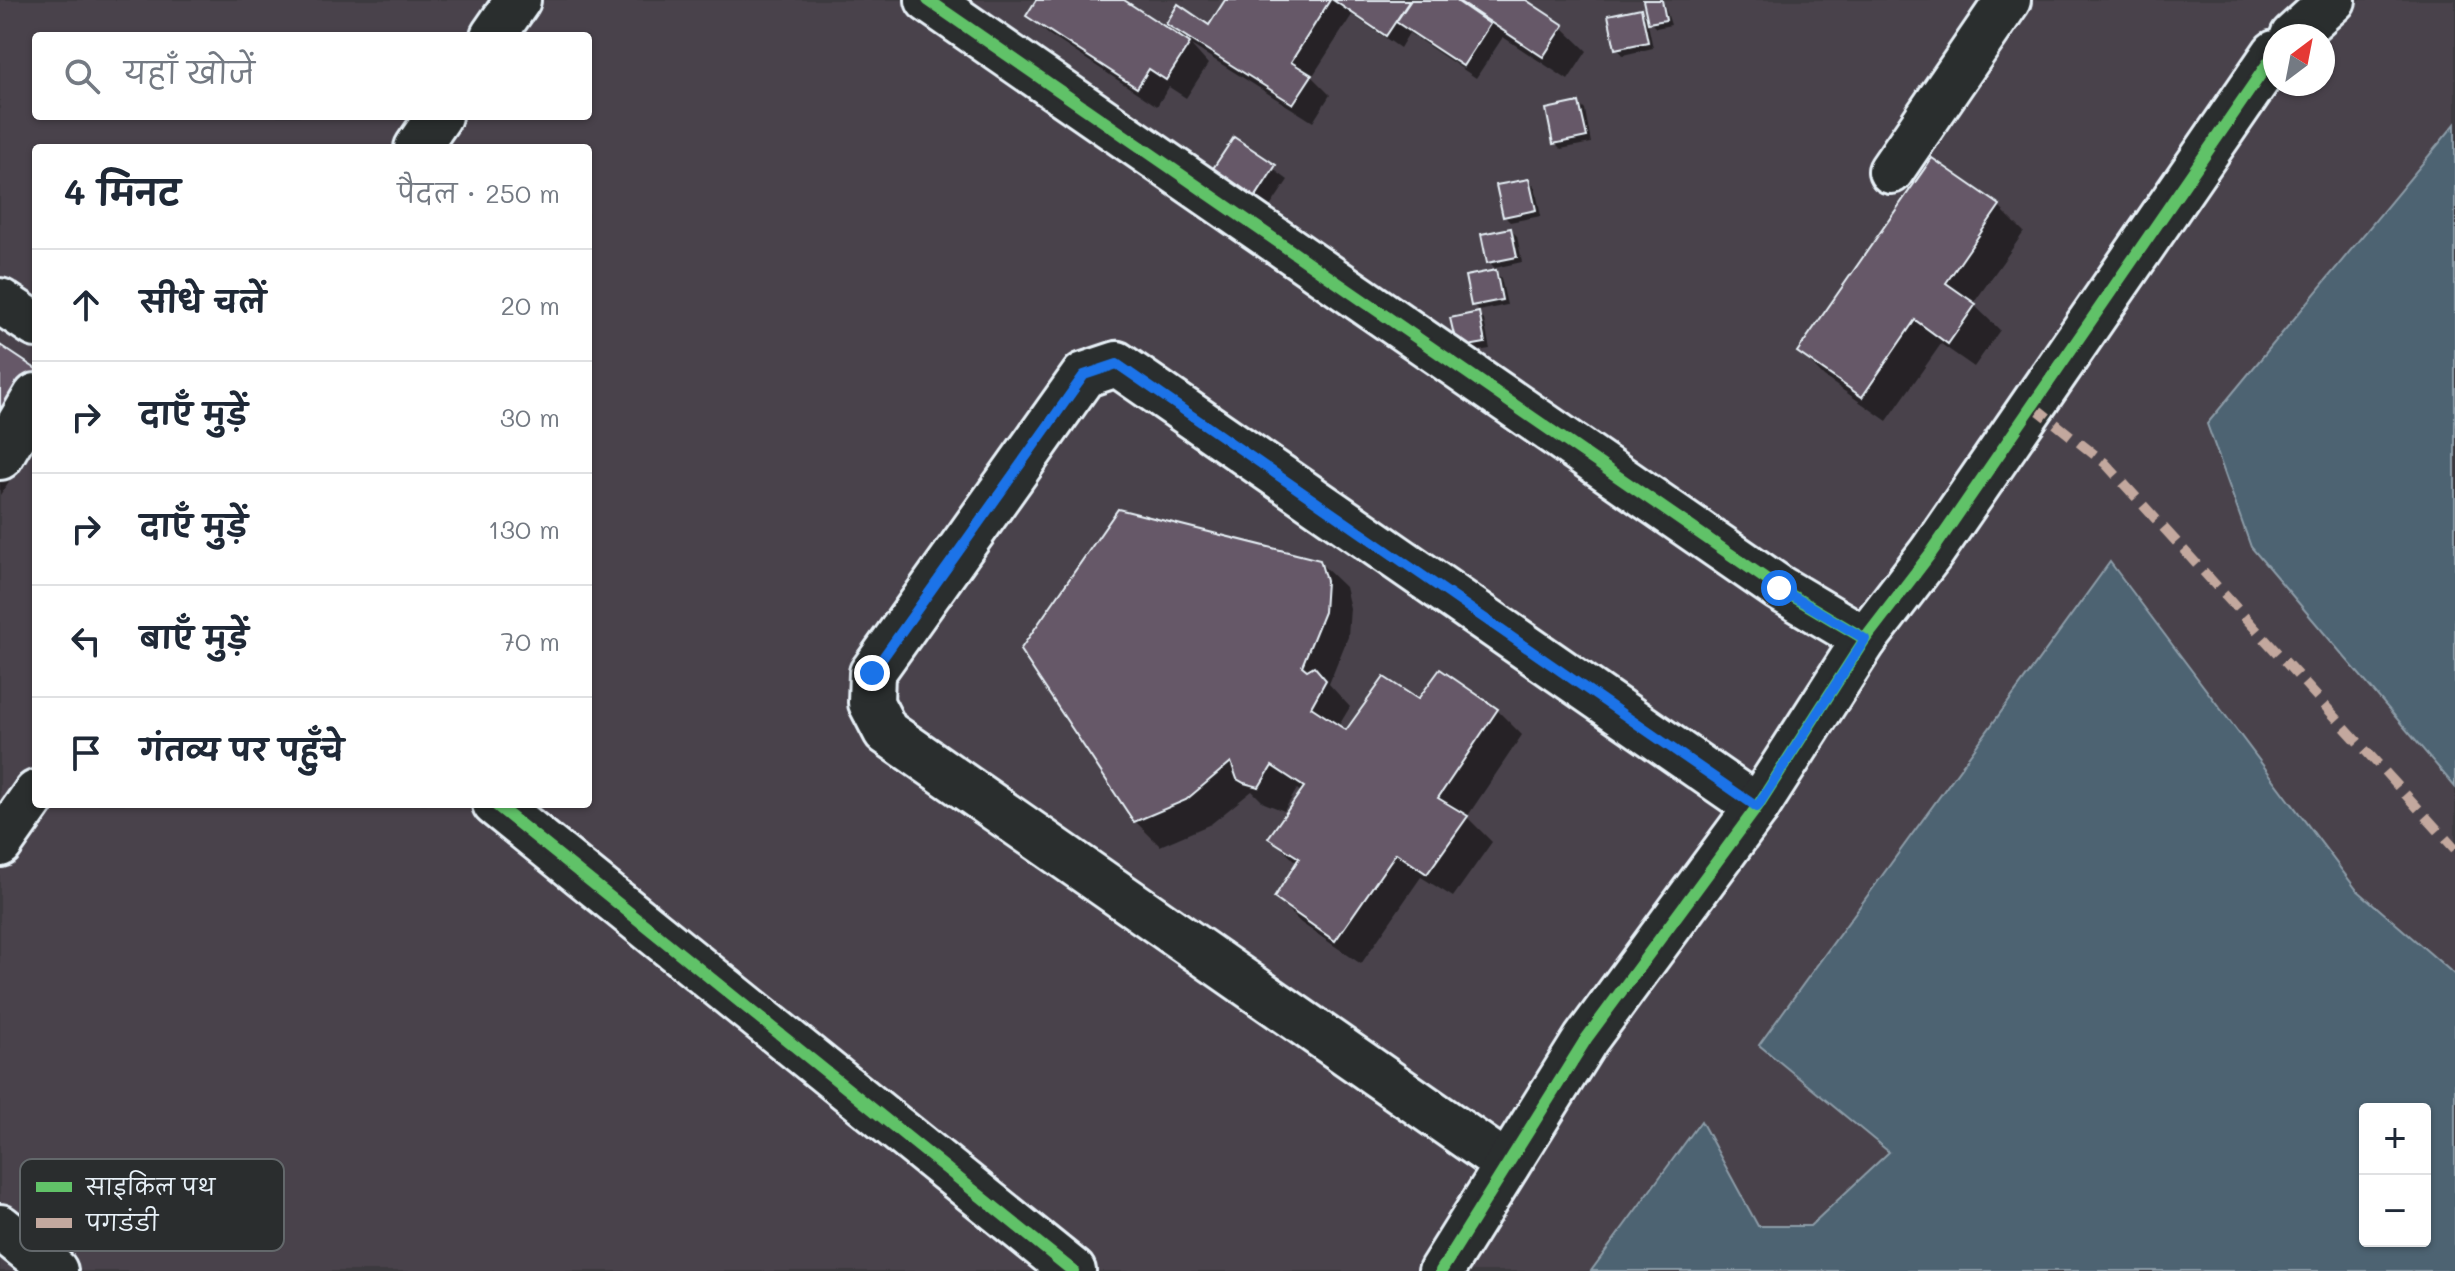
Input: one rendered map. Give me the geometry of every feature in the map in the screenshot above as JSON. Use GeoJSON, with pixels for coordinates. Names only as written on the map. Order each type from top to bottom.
{"type":"FeatureCollection","features":[{"type":"Feature","properties":{"kind":"street"},"geometry":{"type":"LineString","coordinates":[[496,32],[518,0]]}},
{"type":"Feature","properties":{"kind":"street"},"geometry":{"type":"LineString","coordinates":[[928,0],[1766,579],[1865,639]]}},
{"type":"Feature","properties":{"kind":"street"},"geometry":{"type":"LineString","coordinates":[[1891,171],[2008,0]]}},
{"type":"Feature","properties":{"kind":"street"},"geometry":{"type":"LineString","coordinates":[[2306,24],[2333,0]]}},
{"type":"Feature","properties":{"kind":"street"},"geometry":{"type":"LineString","coordinates":[[1441,1271],[1586,1039],[1757,807],[1865,639],[1931,553],[2263,70]]}},
{"type":"Feature","properties":{"kind":"street"},"geometry":{"type":"LineString","coordinates":[[420,144],[436,120]]}},
{"type":"Feature","properties":{"kind":"street"},"geometry":{"type":"LineString","coordinates":[[0,301],[32,322]]}},
{"type":"Feature","properties":{"kind":"street"},"geometry":{"type":"LineString","coordinates":[[1507,1165],[886,732],[871,703],[872,673],[1084,375],[1117,364],[1757,807]]}},
{"type":"Feature","properties":{"kind":"street"},"geometry":{"type":"LineString","coordinates":[[0,457],[32,403]]}},
{"type":"Feature","properties":{"kind":"street"},"geometry":{"type":"LineString","coordinates":[[0,844],[32,799]]}},
{"type":"Feature","properties":{"kind":"street"},"geometry":{"type":"LineString","coordinates":[[500,808],[1073,1271]]}},
{"type":"Feature","properties":{"kind":"street"},"geometry":{"type":"LineString","coordinates":[[0,1227],[20,1243]]}},
{"type":"Feature","properties":{"kind":"street"},"geometry":{"type":"LineString","coordinates":[[30,1251],[55,1271]]}},
{"type":"Feature","properties":{"kind":"shaded area"},"geometry":{"type":"Polygon","coordinates":[[[0,0],[2455,0],[2455,1271],[0,1271],[0,0]]]}},
{"type":"Feature","properties":{"kind":"water"},"geometry":{"type":"Polygon","coordinates":[[[2455,124],[2455,787],[2251,547],[2207,424],[2455,124]]]}},
{"type":"Feature","properties":{"kind":"water"},"geometry":{"type":"Polygon","coordinates":[[[2110,562],[2356,889],[2455,975],[2455,1271],[1591,1271],[1701,1121],[1758,1226],[1810,1226],[1889,1152],[1759,1045],[2110,562]]]}},
{"type":"Feature","properties":{"kind":"building"},"geometry":{"type":"Polygon","coordinates":[[[1036,0],[1124,0],[1190,43],[1166,80],[1149,69],[1137,88],[1026,16],[1036,0]]]}},
{"type":"Feature","properties":{"kind":"building"},"geometry":{"type":"Polygon","coordinates":[[[1225,0],[1330,0],[1291,62],[1312,75],[1293,104],[1166,24],[1178,4],[1209,25],[1225,0]]]}},
{"type":"Feature","properties":{"kind":"building"},"geometry":{"type":"Polygon","coordinates":[[[1333,0],[1410,0],[1386,36],[1333,0]]]}},
{"type":"Feature","properties":{"kind":"building"},"geometry":{"type":"Polygon","coordinates":[[[1411,0],[1455,0],[1490,24],[1463,66],[1396,22],[1411,0]]]}},
{"type":"Feature","properties":{"kind":"building"},"geometry":{"type":"Polygon","coordinates":[[[1457,0],[1526,0],[1564,25],[1543,57],[1457,0]]]}},
{"type":"Feature","properties":{"kind":"building"},"geometry":{"type":"Polygon","coordinates":[[[1643,0],[1662,0],[1666,20],[1648,23],[1643,0]]]}},
{"type":"Feature","properties":{"kind":"building"},"geometry":{"type":"Polygon","coordinates":[[[1641,8],[1648,42],[1615,49],[1608,15],[1641,8]]]}},
{"type":"Feature","properties":{"kind":"building"},"geometry":{"type":"Polygon","coordinates":[[[1579,102],[1587,137],[1553,144],[1546,109],[1579,102]]]}},
{"type":"Feature","properties":{"kind":"building"},"geometry":{"type":"Polygon","coordinates":[[[1234,137],[1276,165],[1249,207],[1206,179],[1234,137]]]}},
{"type":"Feature","properties":{"kind":"building"},"geometry":{"type":"Polygon","coordinates":[[[1932,158],[2000,205],[1946,283],[1976,304],[1948,344],[1915,320],[1862,397],[1797,352],[1932,158]]]}},
{"type":"Feature","properties":{"kind":"building"},"geometry":{"type":"Polygon","coordinates":[[[1529,179],[1536,210],[1503,217],[1496,185],[1529,179]]]}},
{"type":"Feature","properties":{"kind":"building"},"geometry":{"type":"Polygon","coordinates":[[[1511,228],[1517,257],[1487,263],[1481,234],[1511,228]]]}},
{"type":"Feature","properties":{"kind":"building"},"geometry":{"type":"Polygon","coordinates":[[[1496,270],[1502,300],[1471,306],[1465,276],[1496,270]]]}},
{"type":"Feature","properties":{"kind":"building"},"geometry":{"type":"Polygon","coordinates":[[[1479,312],[1485,343],[1457,348],[1450,318],[1479,312]]]}},
{"type":"Feature","properties":{"kind":"building"},"geometry":{"type":"Polygon","coordinates":[[[0,345],[32,366],[32,385],[0,434],[0,345]]]}},
{"type":"Feature","properties":{"kind":"building"},"geometry":{"type":"Polygon","coordinates":[[[1118,509],[1320,560],[1326,581],[1324,612],[1302,666],[1307,670],[1314,666],[1326,680],[1311,707],[1346,730],[1384,677],[1418,699],[1440,669],[1498,709],[1438,798],[1468,816],[1427,874],[1396,853],[1335,941],[1274,898],[1299,858],[1268,838],[1304,787],[1272,766],[1259,787],[1244,783],[1237,779],[1231,762],[1186,800],[1134,822],[1020,650],[1118,509]]]}},
{"type":"Feature","properties":{"kind":"marked path"},"geometry":{"type":"LineString","coordinates":[[2032,405],[2105,463],[2455,849]]}},
{"type":"Feature","properties":{"kind":"cycle path"},"geometry":{"type":"LineString","coordinates":[[928,0],[1779,588],[1865,639],[1931,553],[2263,70]]}},
{"type":"Feature","properties":{"kind":"cycle path"},"geometry":{"type":"LineString","coordinates":[[1441,1271],[1586,1039],[1757,807],[1865,639]]}},
{"type":"Feature","properties":{"kind":"cycle path"},"geometry":{"type":"LineString","coordinates":[[500,808],[1073,1271]]}},
{"type":"Feature","properties":{"kind":"route"},"geometry":{"type":"LineString","coordinates":[[872,673],[1084,375],[1117,364],[1757,807],[1865,639],[1779,588]]}}]}
